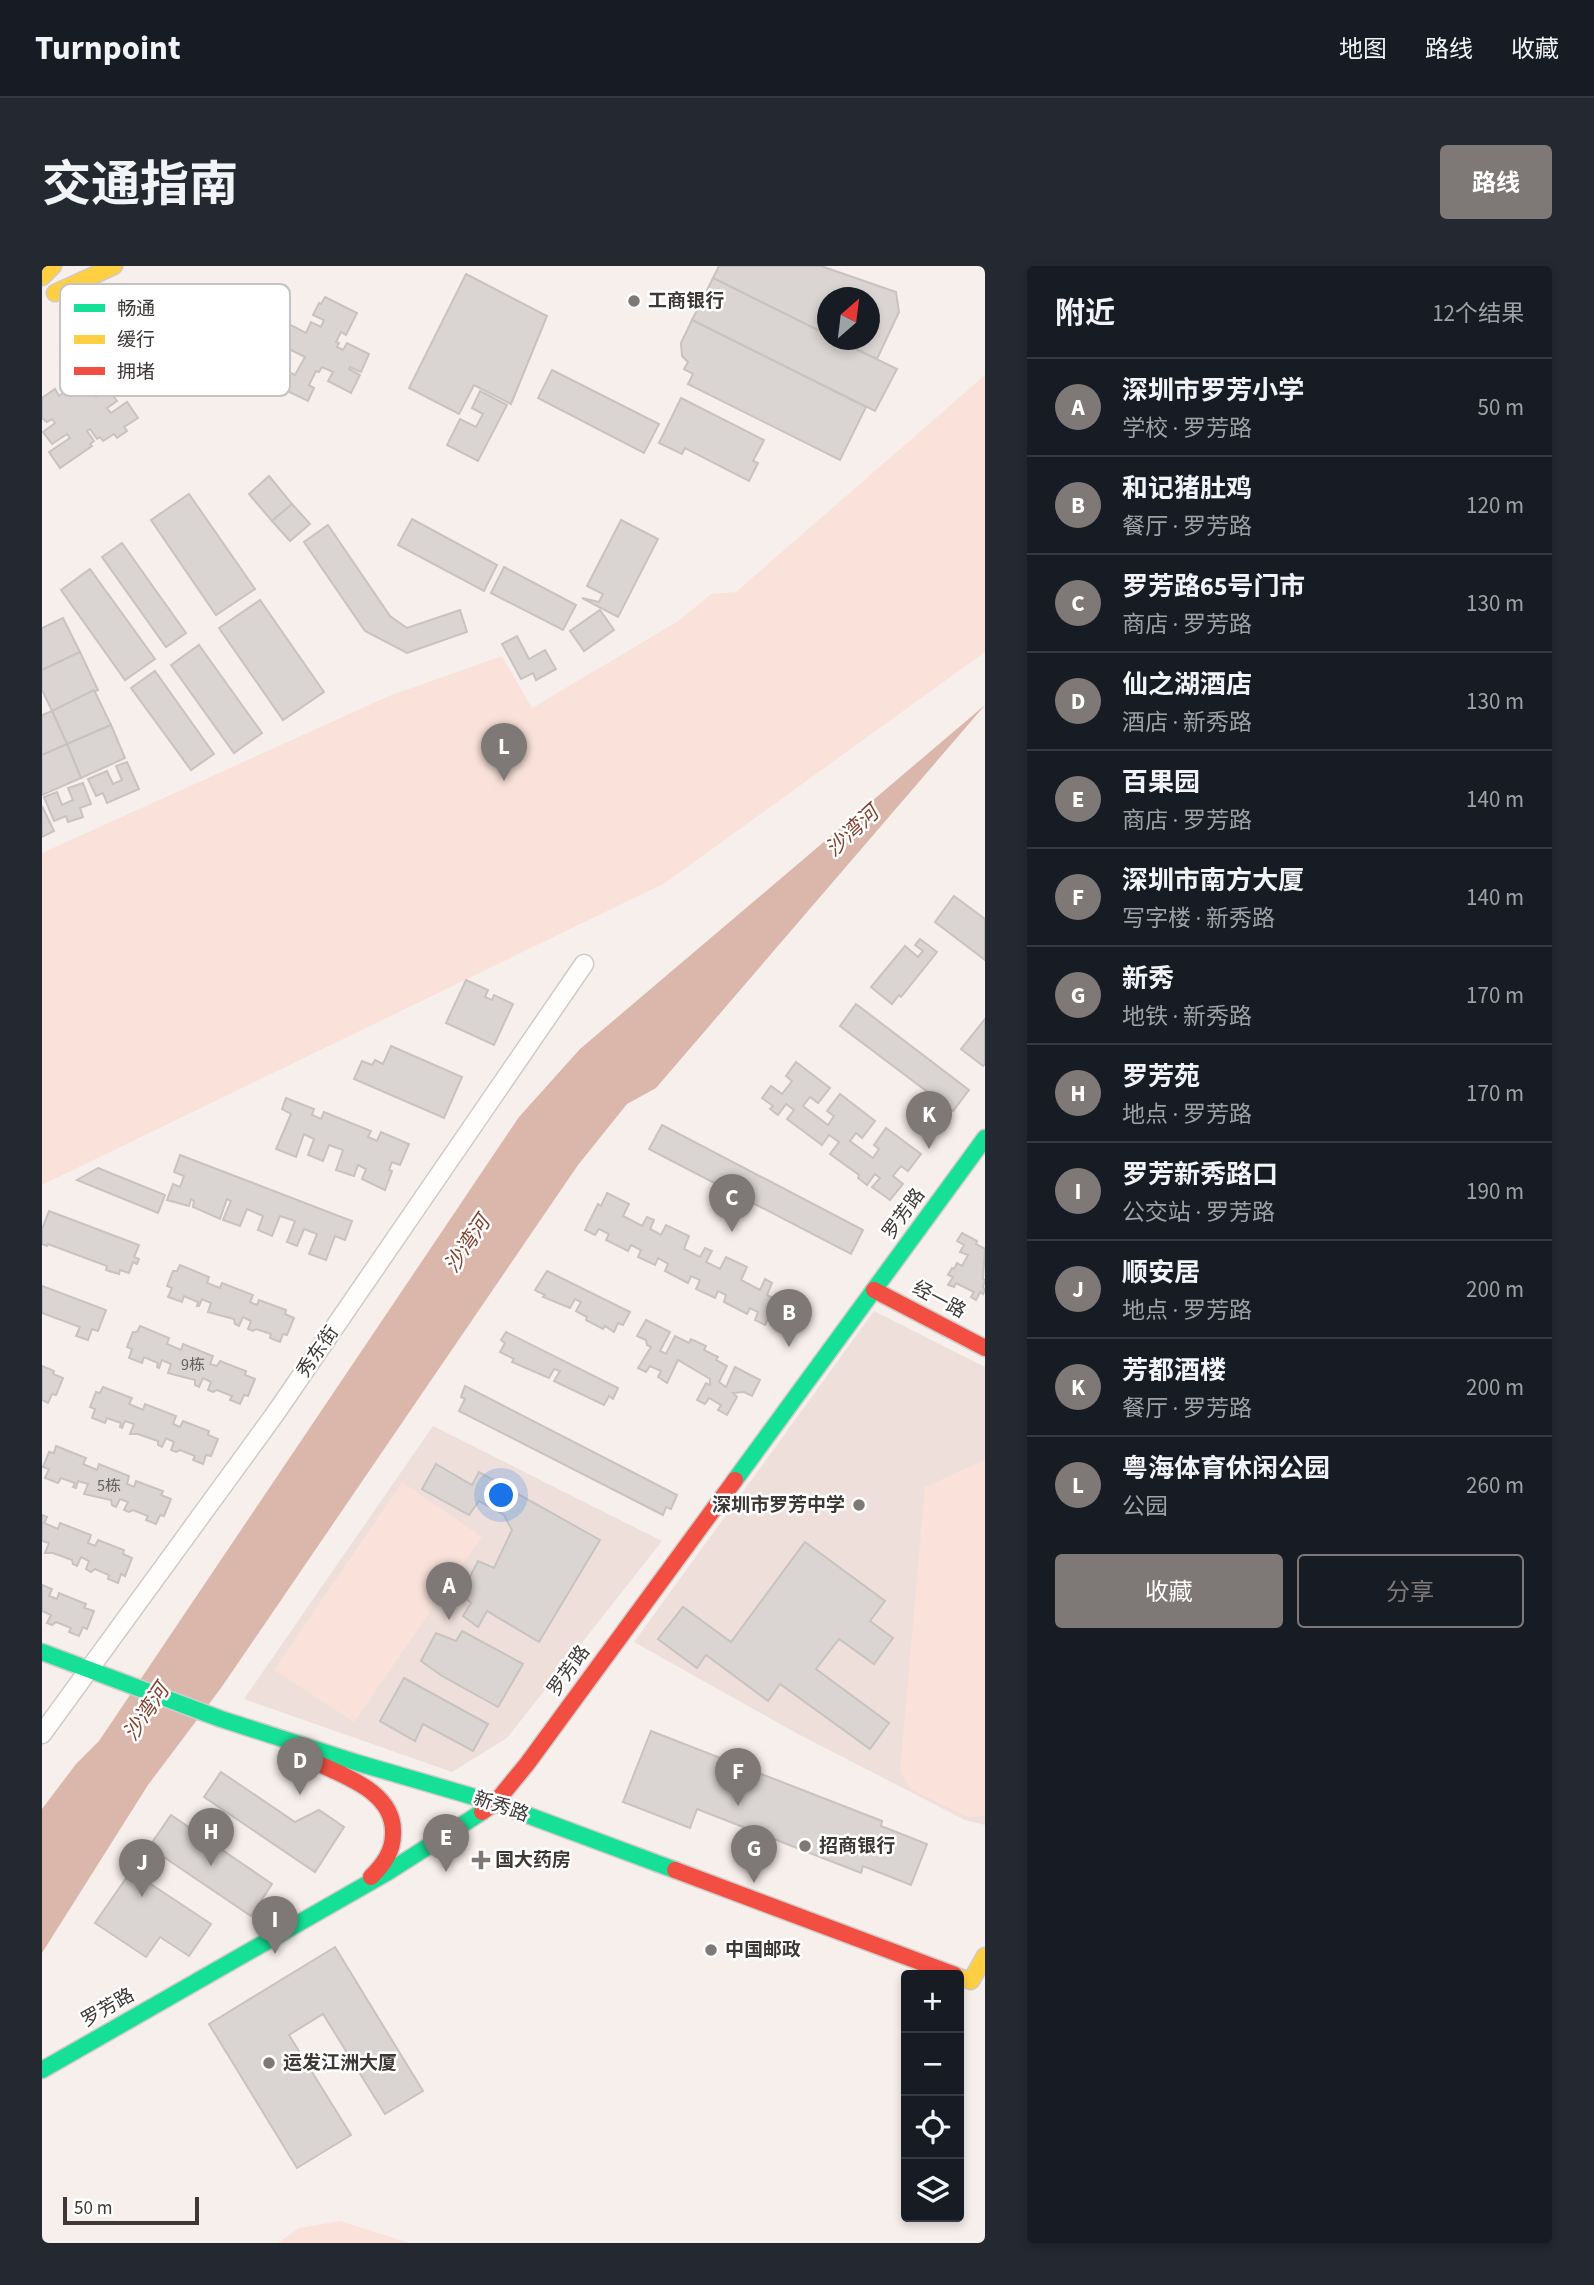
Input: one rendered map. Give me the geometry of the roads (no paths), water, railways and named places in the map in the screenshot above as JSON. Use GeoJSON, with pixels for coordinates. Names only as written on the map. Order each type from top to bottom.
{"type":"FeatureCollection","features":[{"type":"Feature","properties":{"kind":"main road"},"geometry":{"type":"LineString","coordinates":[[42,276],[53,266]]}},
{"type":"Feature","properties":{"kind":"main road"},"geometry":{"type":"LineString","coordinates":[[75,284],[114,266]]}},
{"type":"Feature","properties":{"kind":"main road"},"geometry":{"type":"LineString","coordinates":[[55,293],[60,291]]}},
{"type":"Feature","properties":{"kind":"main road","name":"罗芳路"},"geometry":{"type":"LineString","coordinates":[[42,2070],[357,1890],[495,1803],[527,1764],[985,1138]]}},
{"type":"Feature","properties":{"kind":"main road","name":"经一路"},"geometry":{"type":"LineString","coordinates":[[874,1290],[985,1348]]}},
{"type":"Feature","properties":{"kind":"main road","name":"新秀路"},"geometry":{"type":"LineString","coordinates":[[42,1652],[221,1719],[495,1803],[968,1980]]}},
{"type":"Feature","properties":{"kind":"main road"},"geometry":{"type":"LineString","coordinates":[[238,1724],[352,1780],[383,1800],[392,1814],[395,1829],[392,1845],[385,1863],[357,1890]]}},
{"type":"Feature","properties":{"kind":"main road"},"geometry":{"type":"LineString","coordinates":[[968,1980],[985,1956]]}},
{"type":"Feature","properties":{"kind":"street","name":"秀东街"},"geometry":{"type":"LineString","coordinates":[[42,1734],[283,1403],[584,964]]}},
{"type":"Feature","properties":{"kind":"water","name":"沙湾河"},"geometry":{"type":"Polygon","coordinates":[[[985,705],[656,1088],[627,1104],[578,1165],[221,1688],[148,1785],[42,1953],[42,1809],[76,1764],[99,1741],[519,1117],[580,1049],[985,705]]]}},
{"type":"Feature","properties":{"kind":"place","name":"工商银行"},"geometry":{"type":"Point","coordinates":[634,301]}},
{"type":"Feature","properties":{"kind":"place","name":"粤海体育休闲公园"},"geometry":{"type":"Point","coordinates":[504,781]}},
{"type":"Feature","properties":{"kind":"place","name":"芳都酒楼"},"geometry":{"type":"Point","coordinates":[929,1149]}},
{"type":"Feature","properties":{"kind":"place","name":"罗芳路65号门市"},"geometry":{"type":"Point","coordinates":[732,1232]}},
{"type":"Feature","properties":{"kind":"place","name":"和记猪肚鸡"},"geometry":{"type":"Point","coordinates":[789,1347]}},
{"type":"Feature","properties":{"kind":"place","name":"深圳市罗芳中学"},"geometry":{"type":"Point","coordinates":[859,1505]}},
{"type":"Feature","properties":{"kind":"place","name":"深圳市罗芳小学"},"geometry":{"type":"Point","coordinates":[449,1620]}},
{"type":"Feature","properties":{"kind":"place","name":"仙之湖酒店"},"geometry":{"type":"Point","coordinates":[300,1795]}},
{"type":"Feature","properties":{"kind":"place","name":"深圳市南方大厦"},"geometry":{"type":"Point","coordinates":[738,1806]}},
{"type":"Feature","properties":{"kind":"place","name":"招商银行"},"geometry":{"type":"Point","coordinates":[805,1846]}},
{"type":"Feature","properties":{"kind":"place","name":"国大药房"},"geometry":{"type":"Point","coordinates":[481,1860]}},
{"type":"Feature","properties":{"kind":"place","name":"罗芳苑"},"geometry":{"type":"Point","coordinates":[211,1866]}},
{"type":"Feature","properties":{"kind":"place","name":"百果园"},"geometry":{"type":"Point","coordinates":[446,1872]}},
{"type":"Feature","properties":{"kind":"place","name":"新秀"},"geometry":{"type":"Point","coordinates":[754,1883]}},
{"type":"Feature","properties":{"kind":"place","name":"顺安居"},"geometry":{"type":"Point","coordinates":[142,1897]}},
{"type":"Feature","properties":{"kind":"place","name":"中国邮政"},"geometry":{"type":"Point","coordinates":[711,1950]}},
{"type":"Feature","properties":{"kind":"place","name":"罗芳新秀路口"},"geometry":{"type":"Point","coordinates":[275,1954]}},
{"type":"Feature","properties":{"kind":"place","name":"运发江洲大厦"},"geometry":{"type":"Point","coordinates":[269,2063]}}]}
